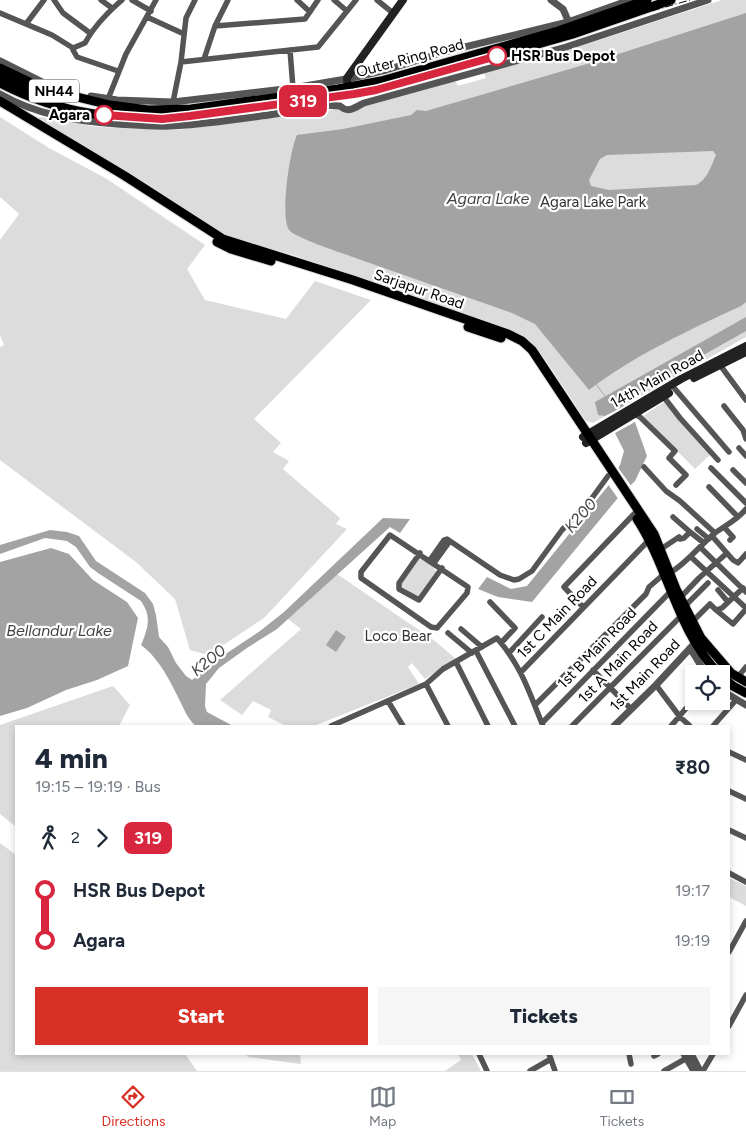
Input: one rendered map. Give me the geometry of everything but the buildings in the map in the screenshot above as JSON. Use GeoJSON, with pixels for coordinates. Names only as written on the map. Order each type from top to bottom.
{"type":"FeatureCollection","features":[{"type":"Feature","properties":{"kind":"main road"},"geometry":{"type":"LineString","coordinates":[[347,87],[403,0]]}},
{"type":"Feature","properties":{"kind":"main road","name":"Outer Ring Road"},"geometry":{"type":"LineString","coordinates":[[0,68],[44,88],[129,108],[172,110],[347,87],[376,90],[571,27],[647,0]]}},
{"type":"Feature","properties":{"kind":"main road","name":"Outer Ring Road"},"geometry":{"type":"LineString","coordinates":[[571,27],[671,0]]}},
{"type":"Feature","properties":{"kind":"main road","name":"Outer Ring Road"},"geometry":{"type":"LineString","coordinates":[[0,77],[40,96],[83,108],[98,115]]}},
{"type":"Feature","properties":{"kind":"main road","name":"Outer Ring Road"},"geometry":{"type":"LineString","coordinates":[[0,83],[12,90],[52,106],[79,112],[162,119],[190,116],[347,87]]}},
{"type":"Feature","properties":{"kind":"main road","name":"Sarjapur Road"},"geometry":{"type":"LineString","coordinates":[[0,101],[223,239],[508,334],[526,343],[610,475],[654,534],[661,549],[670,591],[692,622],[695,643]]}},
{"type":"Feature","properties":{"kind":"main road","name":"Sarjapur Road"},"geometry":{"type":"LineString","coordinates":[[0,108],[122,181],[220,244],[231,249],[378,292]]}},
{"type":"Feature","properties":{"kind":"main road"},"geometry":{"type":"LineString","coordinates":[[79,112],[90,122]]}},
{"type":"Feature","properties":{"kind":"main road","name":"14th Main Road"},"geometry":{"type":"LineString","coordinates":[[631,413],[681,380],[746,346]]}},
{"type":"Feature","properties":{"kind":"main road","name":"14th Main Road"},"geometry":{"type":"LineString","coordinates":[[587,439],[607,426],[720,365],[745,355]]}},
{"type":"Feature","properties":{"kind":"main road","name":"Sarjapur Road"},"geometry":{"type":"LineString","coordinates":[[624,495],[650,539],[667,573],[695,643]]}},
{"type":"Feature","properties":{"kind":"main road"},"geometry":{"type":"LineString","coordinates":[[695,643],[712,665]]}},
{"type":"Feature","properties":{"kind":"main road"},"geometry":{"type":"LineString","coordinates":[[695,643],[742,680]]}},
{"type":"Feature","properties":{"kind":"main road"},"geometry":{"type":"LineString","coordinates":[[730,683],[746,693]]}},
{"type":"Feature","properties":{"kind":"street"},"geometry":{"type":"LineString","coordinates":[[26,24],[44,0]]}},
{"type":"Feature","properties":{"kind":"street"},"geometry":{"type":"LineString","coordinates":[[54,0],[63,13],[90,33]]}},
{"type":"Feature","properties":{"kind":"street"},"geometry":{"type":"LineString","coordinates":[[101,0],[112,8]]}},
{"type":"Feature","properties":{"kind":"street"},"geometry":{"type":"LineString","coordinates":[[73,48],[85,44],[90,33],[112,8],[122,0]]}},
{"type":"Feature","properties":{"kind":"street"},"geometry":{"type":"LineString","coordinates":[[132,0],[150,11]]}},
{"type":"Feature","properties":{"kind":"street"},"geometry":{"type":"LineString","coordinates":[[109,102],[118,71],[156,0]]}},
{"type":"Feature","properties":{"kind":"street"},"geometry":{"type":"LineString","coordinates":[[173,102],[181,62],[186,18],[195,0]]}},
{"type":"Feature","properties":{"kind":"street"},"geometry":{"type":"LineString","coordinates":[[204,59],[215,26],[228,0]]}},
{"type":"Feature","properties":{"kind":"street"},"geometry":{"type":"LineString","coordinates":[[297,0],[310,12]]}},
{"type":"Feature","properties":{"kind":"street"},"geometry":{"type":"LineString","coordinates":[[215,26],[305,19],[318,0]]}},
{"type":"Feature","properties":{"kind":"street"},"geometry":{"type":"LineString","coordinates":[[334,0],[347,11]]}},
{"type":"Feature","properties":{"kind":"street"},"geometry":{"type":"LineString","coordinates":[[181,62],[318,47],[356,0]]}},
{"type":"Feature","properties":{"kind":"street"},"geometry":{"type":"LineString","coordinates":[[377,0],[393,13]]}},
{"type":"Feature","properties":{"kind":"street"},"geometry":{"type":"LineString","coordinates":[[551,0],[562,9],[571,27]]}},
{"type":"Feature","properties":{"kind":"street"},"geometry":{"type":"LineString","coordinates":[[0,61],[44,83],[109,102],[173,102],[293,88],[347,87],[386,70],[448,51],[571,27],[613,3],[630,0]]}},
{"type":"Feature","properties":{"kind":"street"},"geometry":{"type":"LineString","coordinates":[[0,94],[48,115],[90,122],[168,126],[279,113],[318,106],[340,106],[351,110],[364,103],[566,47],[708,0]]}},
{"type":"Feature","properties":{"kind":"street"},"geometry":{"type":"LineString","coordinates":[[0,13],[52,36],[73,48],[78,57],[118,71]]}},
{"type":"Feature","properties":{"kind":"street"},"geometry":{"type":"LineString","coordinates":[[147,17],[184,34]]}},
{"type":"Feature","properties":{"kind":"street"},"geometry":{"type":"LineString","coordinates":[[290,50],[293,88]]}},
{"type":"Feature","properties":{"kind":"street"},"geometry":{"type":"LineString","coordinates":[[720,365],[746,400]]}},
{"type":"Feature","properties":{"kind":"street"},"geometry":{"type":"LineString","coordinates":[[675,389],[729,452]]}},
{"type":"Feature","properties":{"kind":"street"},"geometry":{"type":"LineString","coordinates":[[663,396],[718,460]]}},
{"type":"Feature","properties":{"kind":"street"},"geometry":{"type":"LineString","coordinates":[[724,406],[742,430],[746,439]]}},
{"type":"Feature","properties":{"kind":"street"},"geometry":{"type":"LineString","coordinates":[[631,413],[640,417],[675,451],[669,458],[686,475],[676,485]]}},
{"type":"Feature","properties":{"kind":"street"},"geometry":{"type":"LineString","coordinates":[[738,448],[746,456]]}},
{"type":"Feature","properties":{"kind":"street"},"geometry":{"type":"LineString","coordinates":[[644,467],[666,491],[680,501],[708,540],[716,563],[745,590],[722,608],[716,610]]}},
{"type":"Feature","properties":{"kind":"street"},"geometry":{"type":"LineString","coordinates":[[711,468],[746,503]]}},
{"type":"Feature","properties":{"kind":"street"},"geometry":{"type":"LineString","coordinates":[[733,470],[746,483]]}},
{"type":"Feature","properties":{"kind":"street"},"geometry":{"type":"LineString","coordinates":[[432,562],[444,540],[447,539],[500,576],[514,580],[519,579],[532,571],[562,530],[592,498],[610,475]]}},
{"type":"Feature","properties":{"kind":"street"},"geometry":{"type":"LineString","coordinates":[[535,705],[565,670],[646,594],[649,587],[691,557],[708,540],[743,514],[709,487]]}},
{"type":"Feature","properties":{"kind":"street"},"geometry":{"type":"LineString","coordinates":[[583,607],[564,587],[634,514]]}},
{"type":"Feature","properties":{"kind":"street"},"geometry":{"type":"LineString","coordinates":[[673,517],[690,532],[708,540],[738,563],[746,554]]}},
{"type":"Feature","properties":{"kind":"street"},"geometry":{"type":"LineString","coordinates":[[679,537],[677,531],[683,526]]}},
{"type":"Feature","properties":{"kind":"street"},"geometry":{"type":"LineString","coordinates":[[724,527],[733,537],[730,540]]}},
{"type":"Feature","properties":{"kind":"street"},"geometry":{"type":"LineString","coordinates":[[697,529],[708,540]]}},
{"type":"Feature","properties":{"kind":"street"},"geometry":{"type":"LineString","coordinates":[[661,549],[679,537],[684,538],[690,532]]}},
{"type":"Feature","properties":{"kind":"street"},"geometry":{"type":"LineString","coordinates":[[390,535],[420,554],[467,586],[469,590],[435,629],[361,578],[361,572],[390,535]]}},
{"type":"Feature","properties":{"kind":"street","name":"1st C Main Road"},"geometry":{"type":"LineString","coordinates":[[542,725],[522,672],[650,539]]}},
{"type":"Feature","properties":{"kind":"street"},"geometry":{"type":"LineString","coordinates":[[682,607],[707,571],[727,553]]}},
{"type":"Feature","properties":{"kind":"street"},"geometry":{"type":"LineString","coordinates":[[420,554],[399,583],[399,588],[405,592],[418,600],[442,568]]}},
{"type":"Feature","properties":{"kind":"street"},"geometry":{"type":"LineString","coordinates":[[691,557],[732,593],[746,609],[733,624],[710,604],[692,622]]}},
{"type":"Feature","properties":{"kind":"street"},"geometry":{"type":"LineString","coordinates":[[682,607],[708,583]]}},
{"type":"Feature","properties":{"kind":"street"},"geometry":{"type":"LineString","coordinates":[[718,590],[728,602]]}},
{"type":"Feature","properties":{"kind":"street","name":"1st B Main Road"},"geometry":{"type":"LineString","coordinates":[[542,725],[670,591]]}},
{"type":"Feature","properties":{"kind":"street"},"geometry":{"type":"LineString","coordinates":[[490,602],[515,628],[501,642]]}},
{"type":"Feature","properties":{"kind":"street","name":"1st A Main Road"},"geometry":{"type":"LineString","coordinates":[[573,725],[610,688],[682,607]]}},
{"type":"Feature","properties":{"kind":"street"},"geometry":{"type":"LineString","coordinates":[[509,653],[542,617]]}},
{"type":"Feature","properties":{"kind":"street"},"geometry":{"type":"LineString","coordinates":[[461,629],[482,647]]}},
{"type":"Feature","properties":{"kind":"street"},"geometry":{"type":"LineString","coordinates":[[448,633],[474,652],[514,725]]}},
{"type":"Feature","properties":{"kind":"street"},"geometry":{"type":"LineString","coordinates":[[333,725],[426,684],[443,669],[497,638],[522,672]]}},
{"type":"Feature","properties":{"kind":"street"},"geometry":{"type":"LineString","coordinates":[[695,643],[703,665]]}},
{"type":"Feature","properties":{"kind":"street","name":"1st Main Road"},"geometry":{"type":"LineString","coordinates":[[615,725],[695,643]]}},
{"type":"Feature","properties":{"kind":"street"},"geometry":{"type":"LineString","coordinates":[[456,662],[488,725]]}},
{"type":"Feature","properties":{"kind":"street"},"geometry":{"type":"LineString","coordinates":[[742,680],[746,667]]}},
{"type":"Feature","properties":{"kind":"street"},"geometry":{"type":"LineString","coordinates":[[593,670],[631,709]]}},
{"type":"Feature","properties":{"kind":"street"},"geometry":{"type":"LineString","coordinates":[[426,684],[447,725]]}},
{"type":"Feature","properties":{"kind":"street"},"geometry":{"type":"LineString","coordinates":[[656,685],[680,717],[689,725]]}},
{"type":"Feature","properties":{"kind":"street"},"geometry":{"type":"LineString","coordinates":[[730,696],[746,705]]}},
{"type":"Feature","properties":{"kind":"street"},"geometry":{"type":"LineString","coordinates":[[388,700],[402,725]]}},
{"type":"Feature","properties":{"kind":"street"},"geometry":{"type":"LineString","coordinates":[[714,725],[736,700]]}},
{"type":"Feature","properties":{"kind":"street"},"geometry":{"type":"LineString","coordinates":[[672,725],[685,710]]}},
{"type":"Feature","properties":{"kind":"street"},"geometry":{"type":"LineString","coordinates":[[730,752],[746,760]]}},
{"type":"Feature","properties":{"kind":"street"},"geometry":{"type":"LineString","coordinates":[[730,791],[746,799]]}},
{"type":"Feature","properties":{"kind":"street"},"geometry":{"type":"LineString","coordinates":[[730,830],[746,838]]}},
{"type":"Feature","properties":{"kind":"street"},"geometry":{"type":"LineString","coordinates":[[730,874],[746,882]]}},
{"type":"Feature","properties":{"kind":"street"},"geometry":{"type":"LineString","coordinates":[[730,950],[746,921]]}},
{"type":"Feature","properties":{"kind":"street"},"geometry":{"type":"LineString","coordinates":[[730,1024],[746,995]]}},
{"type":"Feature","properties":{"kind":"street"},"geometry":{"type":"LineString","coordinates":[[480,1055],[488,1071]]}},
{"type":"Feature","properties":{"kind":"street"},"geometry":{"type":"LineString","coordinates":[[629,1055],[631,1064]]}},
{"type":"Feature","properties":{"kind":"street"},"geometry":{"type":"LineString","coordinates":[[687,1055],[701,1071],[712,1055]]}},
{"type":"Feature","properties":{"kind":"street"},"geometry":{"type":"LineString","coordinates":[[664,1071],[687,1055]]}},
{"type":"Feature","properties":{"kind":"street"},"geometry":{"type":"LineString","coordinates":[[687,1055],[694,1071]]}},
{"type":"Feature","properties":{"kind":"street"},"geometry":{"type":"LineString","coordinates":[[530,1071],[550,1057],[555,1071]]}},
{"type":"Feature","properties":{"kind":"green space","name":"Agara Lake"},"geometry":{"type":"Polygon","coordinates":[[[722,0],[746,0],[746,337],[593,423],[586,421],[545,359],[525,339],[399,291],[293,255],[224,236],[196,219],[156,189],[118,166],[70,141],[39,119],[39,117],[97,127],[177,130],[338,109],[351,112],[358,110],[364,105],[455,80],[458,86],[486,78],[484,73],[559,53],[722,0]]]}},
{"type":"Feature","properties":{"kind":"green space"},"geometry":{"type":"Polygon","coordinates":[[[0,117],[49,148],[107,179],[205,245],[187,269],[205,300],[286,319],[315,281],[371,300],[254,419],[281,443],[273,452],[289,461],[283,469],[340,518],[336,524],[347,529],[264,618],[208,655],[190,650],[175,599],[136,562],[0,460],[0,347],[4,345],[0,335],[0,240],[19,214],[0,197],[0,117]]]}},
{"type":"Feature","properties":{"kind":"green space"},"geometry":{"type":"Polygon","coordinates":[[[664,402],[711,454],[695,469],[643,416],[664,402]]]}},
{"type":"Feature","properties":{"kind":"green space"},"geometry":{"type":"Polygon","coordinates":[[[418,559],[429,563],[437,574],[419,598],[400,585],[418,559]]]}},
{"type":"Feature","properties":{"kind":"green space","name":"Loco Bear"},"geometry":{"type":"Polygon","coordinates":[[[337,574],[435,641],[456,659],[425,679],[412,663],[408,667],[419,684],[316,725],[284,725],[268,717],[271,710],[253,701],[242,715],[220,700],[301,629],[288,619],[337,574]]]}},
{"type":"Feature","properties":{"kind":"green space"},"geometry":{"type":"Polygon","coordinates":[[[113,686],[130,705],[120,725],[15,725],[15,826],[0,814],[0,725],[113,686]]]}},
{"type":"Feature","properties":{"kind":"green space"},"geometry":{"type":"Polygon","coordinates":[[[0,843],[15,854],[15,1055],[186,1055],[197,1071],[0,1071],[0,843]]]}},
{"type":"Feature","properties":{"kind":"green space"},"geometry":{"type":"Polygon","coordinates":[[[730,878],[746,886],[746,906],[730,898],[730,878]]]}},
{"type":"Feature","properties":{"kind":"green space"},"geometry":{"type":"Polygon","coordinates":[[[246,1055],[300,1055],[301,1064],[249,1057],[246,1055]]]}},
{"type":"Feature","properties":{"kind":"green space"},"geometry":{"type":"Polygon","coordinates":[[[458,1055],[473,1055],[481,1071],[445,1071],[461,1060],[458,1055]]]}},
{"type":"Feature","properties":{"kind":"water","name":"Agara Lake"},"geometry":{"type":"Polygon","coordinates":[[[746,13],[746,302],[741,306],[644,354],[589,390],[535,324],[512,313],[318,245],[290,231],[285,213],[287,184],[291,154],[297,135],[343,129],[411,115],[417,110],[426,111],[587,64],[746,13]],[[713,151],[607,155],[600,159],[589,180],[591,186],[609,190],[696,185],[706,176],[716,155],[713,151]]]}},
{"type":"Feature","properties":{"kind":"water"},"geometry":{"type":"Polygon","coordinates":[[[746,317],[746,331],[622,401],[624,406],[605,416],[598,415],[595,402],[746,317]]]}},
{"type":"Feature","properties":{"kind":"water"},"geometry":{"type":"Polygon","coordinates":[[[635,422],[647,456],[635,481],[617,499],[532,602],[498,597],[478,589],[487,577],[511,589],[527,586],[608,486],[620,465],[624,451],[615,433],[635,422]]]}},
{"type":"Feature","properties":{"kind":"water"},"geometry":{"type":"Polygon","coordinates":[[[383,518],[410,519],[400,533],[390,527],[277,629],[219,668],[206,684],[205,706],[207,712],[231,725],[195,725],[191,721],[164,672],[154,657],[141,645],[146,633],[148,617],[141,601],[90,567],[76,547],[67,541],[45,538],[0,554],[0,545],[50,530],[79,536],[96,561],[145,593],[153,604],[159,637],[168,647],[176,663],[186,676],[192,680],[284,612],[383,518]]]}},
{"type":"Feature","properties":{"kind":"water","name":"Bellandur Lake"},"geometry":{"type":"Polygon","coordinates":[[[51,548],[69,554],[93,580],[127,602],[138,618],[128,666],[97,680],[66,690],[27,708],[0,716],[0,562],[51,548]]]}},
{"type":"Feature","properties":{"kind":"water"},"geometry":{"type":"Polygon","coordinates":[[[336,630],[346,637],[336,652],[326,645],[336,630]]]}},
{"type":"Feature","properties":{"kind":"pier"},"geometry":{"type":"Polygon","coordinates":[[[617,466],[632,487],[619,500],[607,483],[617,466]]]}},
{"type":"Feature","properties":{"kind":"waterway","name":"K200"},"geometry":{"type":"LineString","coordinates":[[595,383],[605,396]]}},
{"type":"Feature","properties":{"kind":"railway"},"geometry":{"type":"LineString","coordinates":[[0,76],[43,99],[79,108],[137,118],[239,108],[431,74],[690,0]]}},
{"type":"Feature","properties":{"kind":"bus line","name":"319"},"geometry":{"type":"LineString","coordinates":[[104,115],[162,119],[354,94],[376,90],[497,56]]}},
{"type":"Feature","properties":{"kind":"place","name":"HSR Bus Depot"},"geometry":{"type":"Point","coordinates":[497,56]}},
{"type":"Feature","properties":{"kind":"place","name":"Agara"},"geometry":{"type":"Point","coordinates":[104,115]}},
{"type":"Feature","properties":{"kind":"park label","name":"Agara Lake Park"},"geometry":{"type":"Point","coordinates":[593,202]}}]}
